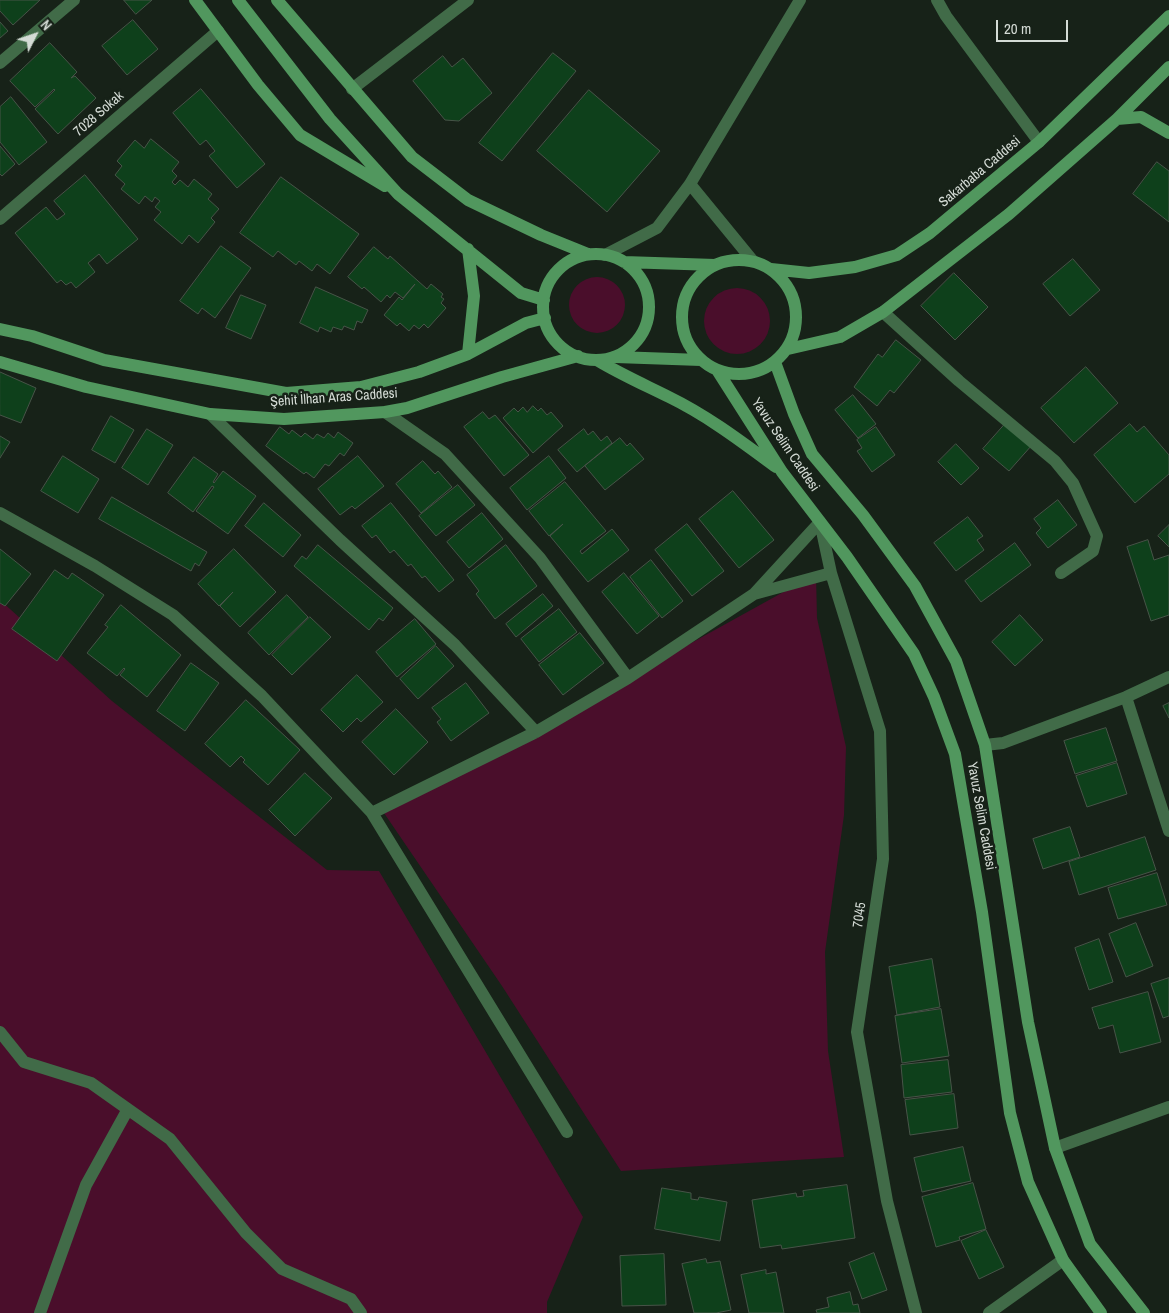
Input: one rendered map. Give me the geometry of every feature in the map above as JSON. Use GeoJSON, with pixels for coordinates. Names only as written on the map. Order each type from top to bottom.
{"type":"FeatureCollection","features":[{"type":"Feature","properties":{"kind":"main road"},"geometry":{"type":"LineString","coordinates":[[196,0],[281,114],[300,135],[398,194],[521,293],[544,300]]}},
{"type":"Feature","properties":{"kind":"main road"},"geometry":{"type":"LineString","coordinates":[[238,0],[330,119],[398,194]]}},
{"type":"Feature","properties":{"kind":"main road"},"geometry":{"type":"LineString","coordinates":[[277,0],[412,157],[468,200],[541,236],[588,254]]}},
{"type":"Feature","properties":{"kind":"main road","name":"Sakarbaba Caddesi"},"geometry":{"type":"LineString","coordinates":[[771,269],[809,273],[855,267],[897,255],[930,233],[1040,142],[1169,16]]}},
{"type":"Feature","properties":{"kind":"main road"},"geometry":{"type":"LineString","coordinates":[[788,349],[840,337],[883,312],[1009,214],[1117,118],[1169,67]]}},
{"type":"Feature","properties":{"kind":"main road"},"geometry":{"type":"LineString","coordinates":[[1117,118],[1141,117],[1169,133]]}},
{"type":"Feature","properties":{"kind":"main road"},"geometry":{"type":"LineString","coordinates":[[468,249],[474,296],[468,354]]}},
{"type":"Feature","properties":{"kind":"main road"},"geometry":{"type":"LineString","coordinates":[[613,357],[628,349],[640,336],[648,321],[649,304],[646,287],[637,273],[624,262],[606,254],[588,254],[572,260],[558,270],[549,284],[544,300],[545,318],[551,334],[563,348],[578,356],[597,360],[623,376],[670,397],[726,429],[782,472]]}},
{"type":"Feature","properties":{"kind":"main road"},"geometry":{"type":"LineString","coordinates":[[624,262],[715,265],[733,260],[753,261],[771,269],[784,281],[793,296],[797,314],[795,332],[788,349],[775,362],[762,370],[747,374],[732,374],[717,370],[701,360],[689,346],[683,328],[682,309],[688,291],[699,276],[715,265]]}},
{"type":"Feature","properties":{"kind":"main road","name":"Şehit İlhan Aras Caddesi"},"geometry":{"type":"LineString","coordinates":[[0,329],[32,336],[104,360],[286,393],[361,387],[419,372],[468,354],[526,323],[545,318]]}},
{"type":"Feature","properties":{"kind":"main road","name":"Şehit İlhan Aras Caddesi"},"geometry":{"type":"LineString","coordinates":[[0,362],[86,387],[210,414],[284,419],[385,412],[578,356]]}},
{"type":"Feature","properties":{"kind":"main road"},"geometry":{"type":"LineString","coordinates":[[597,360],[613,357],[701,360]]}},
{"type":"Feature","properties":{"kind":"main road","name":"Yavuz Selim Caddesi"},"geometry":{"type":"LineString","coordinates":[[775,362],[794,414],[812,454],[863,514],[915,586],[956,661],[985,745],[1028,1022],[1055,1148],[1090,1244],[1144,1313]]}},
{"type":"Feature","properties":{"kind":"main road","name":"Yavuz Selim Caddesi"},"geometry":{"type":"LineString","coordinates":[[717,370],[782,472],[847,557],[914,654],[934,697],[955,754],[981,903],[1010,1113],[1028,1182],[1063,1260],[1101,1313]]}},
{"type":"Feature","properties":{"kind":"street"},"geometry":{"type":"LineString","coordinates":[[0,63],[74,0]]}},
{"type":"Feature","properties":{"kind":"street"},"geometry":{"type":"LineString","coordinates":[[352,89],[468,0]]}},
{"type":"Feature","properties":{"kind":"street"},"geometry":{"type":"LineString","coordinates":[[606,254],[657,228],[690,184],[800,0]]}},
{"type":"Feature","properties":{"kind":"street"},"geometry":{"type":"LineString","coordinates":[[937,0],[946,16],[1040,142]]}},
{"type":"Feature","properties":{"kind":"street","name":"7028 Sokak"},"geometry":{"type":"LineString","coordinates":[[0,219],[218,32]]}},
{"type":"Feature","properties":{"kind":"street"},"geometry":{"type":"LineString","coordinates":[[690,184],[753,261]]}},
{"type":"Feature","properties":{"kind":"street"},"geometry":{"type":"LineString","coordinates":[[883,312],[959,381],[1055,461],[1073,483],[1096,536],[1093,552],[1061,573]]}},
{"type":"Feature","properties":{"kind":"street"},"geometry":{"type":"LineString","coordinates":[[385,412],[446,454],[540,558],[628,678]]}},
{"type":"Feature","properties":{"kind":"street"},"geometry":{"type":"LineString","coordinates":[[210,414],[340,540],[455,645],[536,732]]}},
{"type":"Feature","properties":{"kind":"street"},"geometry":{"type":"LineString","coordinates":[[0,513],[95,566],[173,615],[262,696],[372,813],[567,1132]]}},
{"type":"Feature","properties":{"kind":"street"},"geometry":{"type":"LineString","coordinates":[[372,813],[536,732],[628,678],[754,594],[820,522]]}},
{"type":"Feature","properties":{"kind":"street","name":"7045"},"geometry":{"type":"LineString","coordinates":[[820,522],[831,573],[880,732],[883,859],[857,1032],[887,1201],[916,1313]]}},
{"type":"Feature","properties":{"kind":"street"},"geometry":{"type":"LineString","coordinates":[[754,594],[831,573]]}},
{"type":"Feature","properties":{"kind":"street"},"geometry":{"type":"LineString","coordinates":[[985,745],[1003,743],[1126,697],[1169,676]]}},
{"type":"Feature","properties":{"kind":"street"},"geometry":{"type":"LineString","coordinates":[[1126,697],[1169,831]]}},
{"type":"Feature","properties":{"kind":"street"},"geometry":{"type":"LineString","coordinates":[[0,1032],[24,1062],[91,1083],[170,1139],[246,1232],[282,1268],[351,1299],[361,1313]]}},
{"type":"Feature","properties":{"kind":"street"},"geometry":{"type":"LineString","coordinates":[[1055,1148],[1169,1107]]}},
{"type":"Feature","properties":{"kind":"street"},"geometry":{"type":"LineString","coordinates":[[40,1313],[86,1185],[128,1109]]}},
{"type":"Feature","properties":{"kind":"street"},"geometry":{"type":"LineString","coordinates":[[989,1313],[1063,1260]]}},
{"type":"Feature","properties":{"kind":"shaded area"},"geometry":{"type":"Polygon","coordinates":[[[591,277],[603,277],[613,281],[621,289],[625,305],[621,321],[613,329],[603,333],[591,333],[581,329],[573,321],[569,311],[569,299],[573,289],[581,281],[591,277]]]}},
{"type":"Feature","properties":{"kind":"shaded area"},"geometry":{"type":"Polygon","coordinates":[[[737,288],[750,291],[760,298],[767,308],[770,321],[767,334],[760,344],[750,351],[737,354],[724,351],[714,344],[707,334],[704,321],[707,308],[714,298],[724,291],[737,288]]]}},
{"type":"Feature","properties":{"kind":"shaded area"},"geometry":{"type":"Polygon","coordinates":[[[816,574],[817,618],[846,747],[844,815],[825,952],[828,1051],[844,1157],[621,1171],[502,986],[384,813],[816,574]]]}},
{"type":"Feature","properties":{"kind":"shaded area"},"geometry":{"type":"Polygon","coordinates":[[[0,600],[112,701],[327,870],[379,871],[583,1217],[547,1302],[547,1313],[0,1313],[0,600]]]}},
{"type":"Feature","properties":{"kind":"building"},"geometry":{"type":"Polygon","coordinates":[[[0,0],[40,0],[13,25],[0,11],[0,0]]]}},
{"type":"Feature","properties":{"kind":"building"},"geometry":{"type":"Polygon","coordinates":[[[124,0],[152,0],[136,14],[124,0]]]}},
{"type":"Feature","properties":{"kind":"building"},"geometry":{"type":"Polygon","coordinates":[[[133,20],[158,49],[127,75],[102,46],[133,20]]]}},
{"type":"Feature","properties":{"kind":"building"},"geometry":{"type":"Polygon","coordinates":[[[0,22],[8,31],[0,38],[0,22]]]}},
{"type":"Feature","properties":{"kind":"building"},"geometry":{"type":"Polygon","coordinates":[[[50,43],[77,72],[71,78],[75,76],[96,98],[58,134],[35,109],[55,90],[35,107],[10,81],[50,43]]]}},
{"type":"Feature","properties":{"kind":"building"},"geometry":{"type":"Polygon","coordinates":[[[553,53],[576,71],[502,161],[479,143],[553,53]]]}},
{"type":"Feature","properties":{"kind":"building"},"geometry":{"type":"Polygon","coordinates":[[[443,56],[452,67],[463,58],[492,93],[459,121],[445,120],[413,81],[443,56]]]}},
{"type":"Feature","properties":{"kind":"building"},"geometry":{"type":"Polygon","coordinates":[[[201,89],[265,164],[237,188],[209,156],[215,151],[206,140],[200,145],[173,113],[201,89]]]}},
{"type":"Feature","properties":{"kind":"building"},"geometry":{"type":"Polygon","coordinates":[[[589,90],[660,151],[607,212],[537,151],[589,90]]]}},
{"type":"Feature","properties":{"kind":"building"},"geometry":{"type":"Polygon","coordinates":[[[11,97],[47,142],[19,165],[0,142],[0,107],[11,97]]]}},
{"type":"Feature","properties":{"kind":"building"},"geometry":{"type":"Polygon","coordinates":[[[151,139],[179,162],[172,171],[177,176],[172,182],[175,185],[180,180],[188,187],[194,179],[212,194],[208,199],[219,209],[211,218],[215,222],[198,243],[189,235],[182,244],[154,220],[161,212],[155,207],[160,201],[155,197],[152,202],[145,196],[139,204],[121,189],[125,184],[115,175],[122,166],[117,161],[135,140],[144,148],[151,139]]]}},
{"type":"Feature","properties":{"kind":"building"},"geometry":{"type":"Polygon","coordinates":[[[0,146],[15,164],[2,176],[0,174],[0,146]]]}},
{"type":"Feature","properties":{"kind":"building"},"geometry":{"type":"Polygon","coordinates":[[[1157,162],[1169,171],[1169,222],[1133,194],[1157,162]]]}},
{"type":"Feature","properties":{"kind":"building"},"geometry":{"type":"Polygon","coordinates":[[[85,175],[138,239],[107,264],[99,254],[88,263],[95,272],[76,288],[71,282],[66,285],[61,280],[57,283],[15,233],[46,207],[57,220],[65,214],[54,201],[85,175]]]}},
{"type":"Feature","properties":{"kind":"building"},"geometry":{"type":"Polygon","coordinates":[[[281,177],[359,234],[330,274],[317,264],[312,271],[299,261],[296,265],[278,251],[273,257],[240,233],[281,177]]]}},
{"type":"Feature","properties":{"kind":"building"},"geometry":{"type":"Polygon","coordinates":[[[221,246],[251,268],[215,318],[202,308],[198,314],[180,301],[221,246]]]}},
{"type":"Feature","properties":{"kind":"building"},"geometry":{"type":"Polygon","coordinates":[[[374,247],[388,259],[390,256],[427,289],[431,284],[443,294],[441,297],[444,299],[441,303],[446,308],[428,328],[424,324],[419,329],[414,325],[409,331],[400,323],[397,326],[384,315],[399,297],[402,300],[415,284],[403,298],[395,292],[390,298],[387,295],[381,302],[364,287],[362,289],[348,277],[374,247]]]}},
{"type":"Feature","properties":{"kind":"building"},"geometry":{"type":"Polygon","coordinates":[[[1073,259],[1100,290],[1070,316],[1043,284],[1073,259]]]}},
{"type":"Feature","properties":{"kind":"building"},"geometry":{"type":"Polygon","coordinates":[[[954,273],[988,307],[955,340],[921,306],[954,273]]]}},
{"type":"Feature","properties":{"kind":"building"},"geometry":{"type":"Polygon","coordinates":[[[316,287],[368,310],[362,323],[357,321],[354,330],[344,326],[342,330],[333,327],[331,332],[320,327],[318,332],[300,323],[316,287]]]}},
{"type":"Feature","properties":{"kind":"building"},"geometry":{"type":"Polygon","coordinates":[[[241,295],[266,305],[251,339],[226,328],[241,295]]]}},
{"type":"Feature","properties":{"kind":"building"},"geometry":{"type":"Polygon","coordinates":[[[896,340],[921,360],[894,393],[890,390],[877,406],[854,387],[878,354],[882,357],[896,340]]]}},
{"type":"Feature","properties":{"kind":"building"},"geometry":{"type":"Polygon","coordinates":[[[1086,367],[1118,403],[1074,443],[1041,408],[1086,367]]]}},
{"type":"Feature","properties":{"kind":"building"},"geometry":{"type":"Polygon","coordinates":[[[0,372],[36,388],[21,423],[0,415],[0,372]]]}},
{"type":"Feature","properties":{"kind":"building"},"geometry":{"type":"Polygon","coordinates":[[[853,395],[876,424],[858,438],[835,410],[853,395]]]}},
{"type":"Feature","properties":{"kind":"building"},"geometry":{"type":"Polygon","coordinates":[[[533,406],[538,411],[541,408],[547,415],[551,412],[563,426],[533,453],[503,418],[514,408],[518,412],[523,407],[527,412],[533,406]]]}},
{"type":"Feature","properties":{"kind":"building"},"geometry":{"type":"Polygon","coordinates":[[[483,412],[489,419],[495,415],[529,455],[504,476],[464,427],[483,412]]]}},
{"type":"Feature","properties":{"kind":"building"},"geometry":{"type":"Polygon","coordinates":[[[111,416],[134,430],[115,463],[92,450],[111,416]]]}},
{"type":"Feature","properties":{"kind":"building"},"geometry":{"type":"Polygon","coordinates":[[[1006,423],[1032,445],[1009,471],[983,449],[1006,423]]]}},
{"type":"Feature","properties":{"kind":"building"},"geometry":{"type":"Polygon","coordinates":[[[1130,424],[1137,432],[1144,426],[1169,455],[1169,474],[1135,503],[1094,455],[1130,424]]]}},
{"type":"Feature","properties":{"kind":"building"},"geometry":{"type":"Polygon","coordinates":[[[280,427],[289,434],[292,430],[301,437],[305,433],[313,439],[317,434],[324,438],[328,433],[334,438],[338,432],[353,443],[344,456],[340,453],[329,466],[325,464],[314,478],[306,472],[304,474],[266,446],[280,427]]]}},
{"type":"Feature","properties":{"kind":"building"},"geometry":{"type":"Polygon","coordinates":[[[876,427],[895,455],[872,472],[857,451],[862,448],[857,440],[876,427]]]}},
{"type":"Feature","properties":{"kind":"building"},"geometry":{"type":"Polygon","coordinates":[[[147,429],[173,445],[148,485],[122,468],[147,429]]]}},
{"type":"Feature","properties":{"kind":"building"},"geometry":{"type":"Polygon","coordinates":[[[584,429],[588,435],[593,431],[601,441],[607,436],[612,443],[577,472],[558,450],[584,429]]]}},
{"type":"Feature","properties":{"kind":"building"},"geometry":{"type":"Polygon","coordinates":[[[0,436],[10,442],[0,458],[0,436]]]}},
{"type":"Feature","properties":{"kind":"building"},"geometry":{"type":"Polygon","coordinates":[[[620,438],[627,446],[630,443],[644,459],[605,490],[585,466],[620,438]]]}},
{"type":"Feature","properties":{"kind":"building"},"geometry":{"type":"Polygon","coordinates":[[[956,444],[979,468],[961,485],[938,462],[956,444]]]}},
{"type":"Feature","properties":{"kind":"building"},"geometry":{"type":"Polygon","coordinates":[[[63,456],[99,479],[78,513],[41,491],[63,456]]]}},
{"type":"Feature","properties":{"kind":"building"},"geometry":{"type":"Polygon","coordinates":[[[358,456],[384,486],[355,509],[352,506],[340,515],[318,489],[358,456]]]}},
{"type":"Feature","properties":{"kind":"building"},"geometry":{"type":"Polygon","coordinates":[[[549,456],[566,478],[527,510],[510,488],[549,456]]]}},
{"type":"Feature","properties":{"kind":"building"},"geometry":{"type":"Polygon","coordinates":[[[194,457],[218,474],[214,483],[223,471],[256,496],[228,534],[196,511],[214,487],[212,486],[193,512],[168,493],[194,457]]]}},
{"type":"Feature","properties":{"kind":"building"},"geometry":{"type":"Polygon","coordinates":[[[423,461],[435,474],[438,471],[452,487],[421,513],[396,484],[423,461]]]}},
{"type":"Feature","properties":{"kind":"building"},"geometry":{"type":"Polygon","coordinates":[[[565,482],[606,531],[580,551],[582,554],[612,529],[629,550],[588,582],[550,536],[563,524],[549,536],[529,511],[565,482]]]}},
{"type":"Feature","properties":{"kind":"building"},"geometry":{"type":"Polygon","coordinates":[[[458,485],[475,505],[436,536],[419,516],[458,485]]]}},
{"type":"Feature","properties":{"kind":"building"},"geometry":{"type":"Polygon","coordinates":[[[733,491],[774,540],[739,568],[699,519],[733,491]]]}},
{"type":"Feature","properties":{"kind":"building"},"geometry":{"type":"Polygon","coordinates":[[[112,497],[207,552],[199,566],[195,563],[191,571],[99,519],[112,497]]]}},
{"type":"Feature","properties":{"kind":"building"},"geometry":{"type":"Polygon","coordinates":[[[1058,500],[1077,525],[1048,548],[1036,533],[1041,528],[1034,519],[1058,500]]]}},
{"type":"Feature","properties":{"kind":"building"},"geometry":{"type":"Polygon","coordinates":[[[264,503],[301,535],[283,557],[245,526],[264,503]]]}},
{"type":"Feature","properties":{"kind":"building"},"geometry":{"type":"Polygon","coordinates":[[[391,503],[454,580],[439,592],[425,576],[422,578],[411,564],[408,566],[394,550],[390,553],[376,535],[372,538],[362,526],[391,503]]]}},
{"type":"Feature","properties":{"kind":"building"},"geometry":{"type":"Polygon","coordinates":[[[482,513],[503,539],[469,568],[447,542],[482,513]]]}},
{"type":"Feature","properties":{"kind":"building"},"geometry":{"type":"Polygon","coordinates":[[[968,517],[983,536],[977,540],[984,550],[956,571],[934,543],[968,517]]]}},
{"type":"Feature","properties":{"kind":"building"},"geometry":{"type":"Polygon","coordinates":[[[687,524],[724,571],[692,596],[655,550],[687,524]]]}},
{"type":"Feature","properties":{"kind":"building"},"geometry":{"type":"Polygon","coordinates":[[[1169,525],[1169,547],[1158,536],[1169,525]]]}},
{"type":"Feature","properties":{"kind":"building"},"geometry":{"type":"Polygon","coordinates":[[[1148,540],[1154,560],[1169,555],[1169,615],[1151,621],[1127,547],[1148,540]]]}},
{"type":"Feature","properties":{"kind":"building"},"geometry":{"type":"Polygon","coordinates":[[[1015,543],[1031,565],[981,602],[965,581],[1015,543]]]}},
{"type":"Feature","properties":{"kind":"building"},"geometry":{"type":"Polygon","coordinates":[[[318,545],[393,608],[383,621],[379,618],[369,630],[294,566],[302,556],[306,559],[318,545]]]}},
{"type":"Feature","properties":{"kind":"building"},"geometry":{"type":"Polygon","coordinates":[[[506,545],[537,586],[495,619],[476,594],[479,591],[467,575],[506,545]]]}},
{"type":"Feature","properties":{"kind":"building"},"geometry":{"type":"Polygon","coordinates":[[[0,549],[31,574],[5,606],[0,603],[0,549]]]}},
{"type":"Feature","properties":{"kind":"building"},"geometry":{"type":"Polygon","coordinates":[[[234,549],[276,592],[240,627],[220,606],[233,592],[219,606],[198,584],[234,549]]]}},
{"type":"Feature","properties":{"kind":"building"},"geometry":{"type":"Polygon","coordinates":[[[651,560],[683,601],[662,618],[630,577],[651,560]]]}},
{"type":"Feature","properties":{"kind":"building"},"geometry":{"type":"Polygon","coordinates":[[[55,570],[68,579],[72,573],[104,595],[57,661],[12,629],[55,570]]]}},
{"type":"Feature","properties":{"kind":"building"},"geometry":{"type":"Polygon","coordinates":[[[624,573],[659,616],[637,634],[602,592],[624,573]]]}},
{"type":"Feature","properties":{"kind":"building"},"geometry":{"type":"Polygon","coordinates":[[[543,594],[553,606],[516,637],[506,624],[543,594]]]}},
{"type":"Feature","properties":{"kind":"building"},"geometry":{"type":"Polygon","coordinates":[[[287,595],[308,617],[269,655],[248,633],[287,595]]]}},
{"type":"Feature","properties":{"kind":"building"},"geometry":{"type":"Polygon","coordinates":[[[121,605],[181,655],[147,697],[120,675],[124,668],[117,676],[87,653],[108,627],[105,625],[121,605]]]}},
{"type":"Feature","properties":{"kind":"building"},"geometry":{"type":"Polygon","coordinates":[[[559,609],[577,632],[539,662],[521,639],[559,609]]]}},
{"type":"Feature","properties":{"kind":"building"},"geometry":{"type":"Polygon","coordinates":[[[1020,615],[1043,640],[1015,666],[992,642],[1020,615]]]}},
{"type":"Feature","properties":{"kind":"building"},"geometry":{"type":"Polygon","coordinates":[[[310,617],[331,637],[292,675],[272,655],[310,617]]]}},
{"type":"Feature","properties":{"kind":"building"},"geometry":{"type":"Polygon","coordinates":[[[415,619],[436,644],[397,677],[376,652],[415,619]]]}},
{"type":"Feature","properties":{"kind":"building"},"geometry":{"type":"Polygon","coordinates":[[[580,633],[604,663],[563,695],[539,665],[580,633]]]}},
{"type":"Feature","properties":{"kind":"building"},"geometry":{"type":"Polygon","coordinates":[[[436,646],[454,666],[418,699],[400,679],[436,646]]]}},
{"type":"Feature","properties":{"kind":"building"},"geometry":{"type":"Polygon","coordinates":[[[191,663],[219,683],[185,731],[157,711],[191,663]]]}},
{"type":"Feature","properties":{"kind":"building"},"geometry":{"type":"Polygon","coordinates":[[[357,675],[383,702],[361,722],[357,718],[343,732],[321,710],[357,675]]]}},
{"type":"Feature","properties":{"kind":"building"},"geometry":{"type":"Polygon","coordinates":[[[466,683],[489,713],[451,741],[437,722],[441,719],[432,708],[466,683]]]}},
{"type":"Feature","properties":{"kind":"building"},"geometry":{"type":"Polygon","coordinates":[[[246,700],[300,750],[268,785],[243,762],[245,760],[241,756],[230,767],[205,744],[246,700]]]}},
{"type":"Feature","properties":{"kind":"building"},"geometry":{"type":"Polygon","coordinates":[[[1169,703],[1169,718],[1163,706],[1169,703]]]}},
{"type":"Feature","properties":{"kind":"building"},"geometry":{"type":"Polygon","coordinates":[[[396,709],[428,742],[394,775],[362,742],[396,709]]]}},
{"type":"Feature","properties":{"kind":"building"},"geometry":{"type":"Polygon","coordinates":[[[1106,728],[1117,761],[1075,774],[1064,741],[1106,728]]]}},
{"type":"Feature","properties":{"kind":"building"},"geometry":{"type":"Polygon","coordinates":[[[1117,763],[1127,794],[1087,807],[1076,776],[1117,763]]]}},
{"type":"Feature","properties":{"kind":"building"},"geometry":{"type":"Polygon","coordinates":[[[305,773],[332,798],[295,836],[269,810],[305,773]]]}},
{"type":"Feature","properties":{"kind":"building"},"geometry":{"type":"Polygon","coordinates":[[[1070,827],[1080,857],[1043,869],[1033,839],[1070,827]]]}},
{"type":"Feature","properties":{"kind":"building"},"geometry":{"type":"Polygon","coordinates":[[[1145,837],[1156,870],[1079,895],[1069,862],[1145,837]]]}},
{"type":"Feature","properties":{"kind":"building"},"geometry":{"type":"Polygon","coordinates":[[[1157,873],[1167,905],[1118,919],[1108,888],[1157,873]]]}},
{"type":"Feature","properties":{"kind":"building"},"geometry":{"type":"Polygon","coordinates":[[[1136,923],[1153,966],[1126,977],[1109,934],[1136,923]]]}},
{"type":"Feature","properties":{"kind":"building"},"geometry":{"type":"Polygon","coordinates":[[[1099,939],[1113,982],[1089,990],[1075,948],[1099,939]]]}},
{"type":"Feature","properties":{"kind":"building"},"geometry":{"type":"Polygon","coordinates":[[[932,959],[940,1007],[897,1015],[889,967],[932,959]]]}},
{"type":"Feature","properties":{"kind":"building"},"geometry":{"type":"Polygon","coordinates":[[[1169,978],[1169,1016],[1163,1018],[1151,984],[1169,978]]]}},
{"type":"Feature","properties":{"kind":"building"},"geometry":{"type":"Polygon","coordinates":[[[1148,992],[1161,1042],[1120,1053],[1113,1025],[1099,1029],[1092,1008],[1148,992]]]}},
{"type":"Feature","properties":{"kind":"building"},"geometry":{"type":"Polygon","coordinates":[[[941,1009],[949,1056],[902,1063],[895,1016],[941,1009]]]}},
{"type":"Feature","properties":{"kind":"building"},"geometry":{"type":"Polygon","coordinates":[[[948,1060],[952,1092],[904,1098],[901,1065],[948,1060]]]}},
{"type":"Feature","properties":{"kind":"building"},"geometry":{"type":"Polygon","coordinates":[[[954,1094],[958,1128],[910,1135],[905,1100],[954,1094]]]}},
{"type":"Feature","properties":{"kind":"building"},"geometry":{"type":"Polygon","coordinates":[[[963,1147],[971,1181],[922,1192],[914,1158],[963,1147]]]}},
{"type":"Feature","properties":{"kind":"building"},"geometry":{"type":"Polygon","coordinates":[[[973,1183],[986,1229],[959,1237],[960,1240],[936,1247],[922,1197],[973,1183]]]}},
{"type":"Feature","properties":{"kind":"building"},"geometry":{"type":"Polygon","coordinates":[[[847,1185],[855,1238],[782,1249],[781,1245],[760,1248],[752,1200],[796,1193],[797,1197],[804,1196],[803,1191],[847,1185]]]}},
{"type":"Feature","properties":{"kind":"building"},"geometry":{"type":"Polygon","coordinates":[[[662,1188],[691,1193],[691,1199],[698,1200],[699,1197],[727,1202],[720,1241],[655,1229],[662,1188]]]}},
{"type":"Feature","properties":{"kind":"building"},"geometry":{"type":"Polygon","coordinates":[[[986,1230],[1004,1267],[979,1279],[961,1241],[986,1230]]]}},
{"type":"Feature","properties":{"kind":"building"},"geometry":{"type":"Polygon","coordinates":[[[874,1253],[887,1290],[862,1299],[849,1263],[874,1253]]]}},
{"type":"Feature","properties":{"kind":"building"},"geometry":{"type":"Polygon","coordinates":[[[664,1254],[666,1305],[622,1306],[620,1256],[664,1254]]]}},
{"type":"Feature","properties":{"kind":"building"},"geometry":{"type":"Polygon","coordinates":[[[706,1259],[707,1263],[720,1261],[731,1310],[716,1313],[694,1313],[682,1264],[706,1259]]]}},
{"type":"Feature","properties":{"kind":"building"},"geometry":{"type":"Polygon","coordinates":[[[766,1270],[766,1274],[776,1272],[784,1313],[749,1313],[741,1275],[766,1270]]]}},
{"type":"Feature","properties":{"kind":"building"},"geometry":{"type":"Polygon","coordinates":[[[850,1292],[853,1305],[858,1304],[860,1313],[817,1313],[816,1310],[829,1307],[827,1298],[850,1292]]]}}]}
